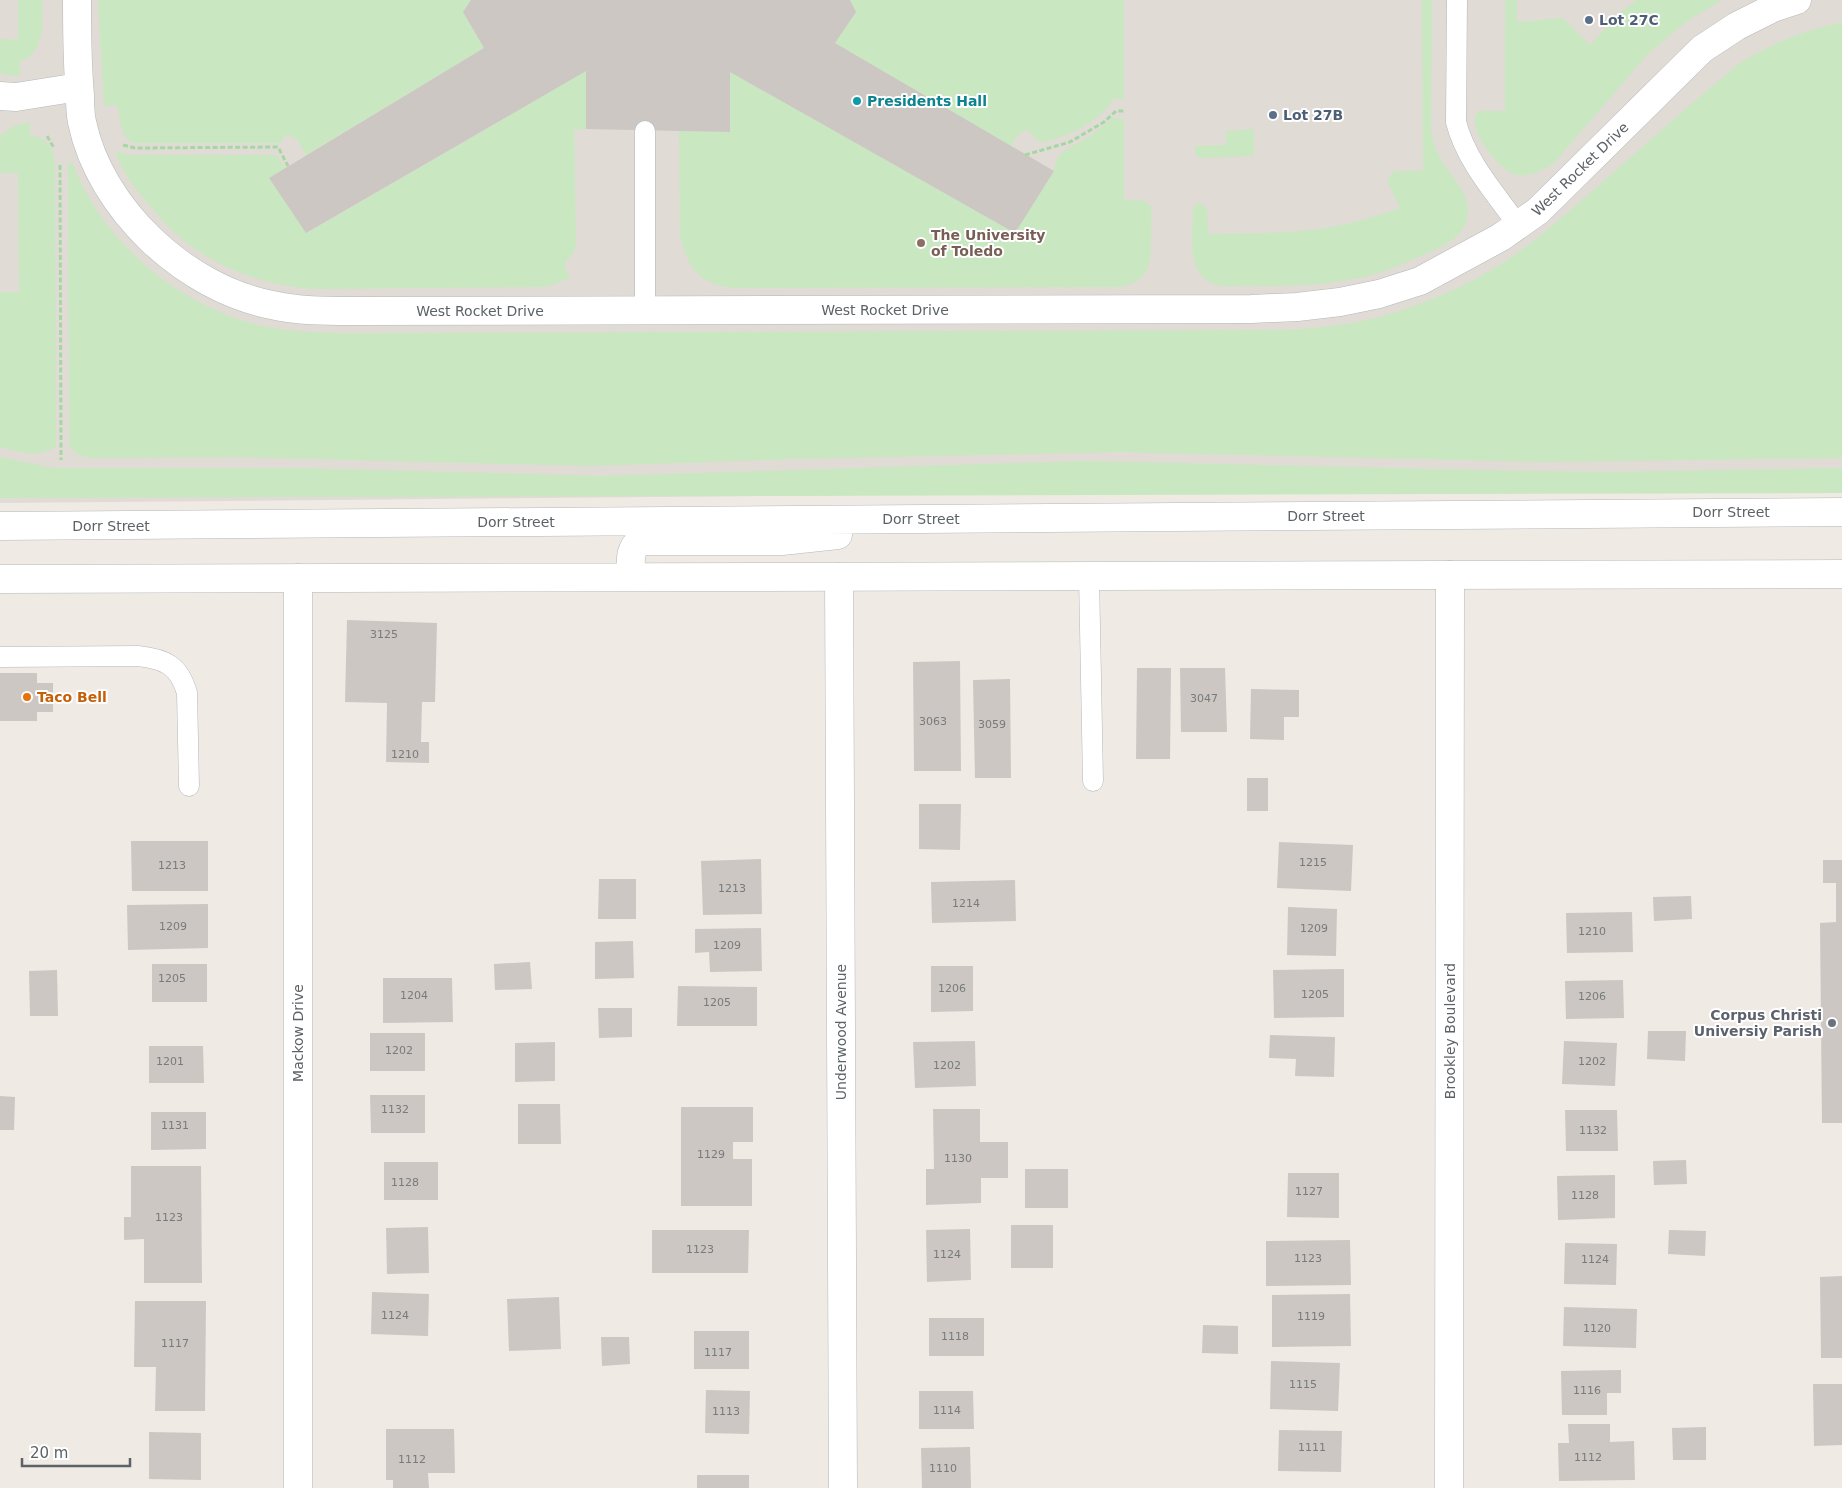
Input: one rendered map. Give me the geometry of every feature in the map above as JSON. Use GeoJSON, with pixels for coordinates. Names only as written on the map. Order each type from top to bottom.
{"type":"FeatureCollection","features":[{"type":"Feature","properties":{"kind":"street","name":"West Rocket Drive"},"geometry":{"type":"LineString","coordinates":[[77,0],[79,87],[82,122],[89,147],[102,178],[118,202],[138,226],[164,252],[196,275],[232,293],[270,305],[309,311],[1251,309],[1297,307],[1340,302],[1379,294],[1420,281],[1501,237],[1538,211],[1702,50],[1738,26],[1773,8],[1797,0]]}},
{"type":"Feature","properties":{"kind":"street"},"geometry":{"type":"LineString","coordinates":[[0,96],[31,95],[79,87]]}},
{"type":"Feature","properties":{"kind":"street","name":"Dorr Street"},"geometry":{"type":"LineString","coordinates":[[0,526],[1842,512]]}},
{"type":"Feature","properties":{"kind":"street"},"geometry":{"type":"LineString","coordinates":[[631,577],[631,554],[635,545],[645,541],[782,541],[984,518]]}},
{"type":"Feature","properties":{"kind":"street"},"geometry":{"type":"LineString","coordinates":[[0,579],[1842,574]]}},
{"type":"Feature","properties":{"kind":"street","name":"Brookley Boulevard"},"geometry":{"type":"LineString","coordinates":[[1449,1488],[1450,575]]}},
{"type":"Feature","properties":{"kind":"street","name":"Underwood Avenue"},"geometry":{"type":"LineString","coordinates":[[839,577],[843,1488]]}},
{"type":"Feature","properties":{"kind":"street","name":"Mackow Drive"},"geometry":{"type":"LineString","coordinates":[[298,578],[298,1488]]}},
{"type":"Feature","properties":{"kind":"lane"},"geometry":{"type":"LineString","coordinates":[[1457,0],[1456,122],[1460,137],[1472,160],[1518,225]]}},
{"type":"Feature","properties":{"kind":"lane"},"geometry":{"type":"LineString","coordinates":[[645,130],[645,310]]}},
{"type":"Feature","properties":{"kind":"lane"},"geometry":{"type":"LineString","coordinates":[[1089,576],[1093,781]]}},
{"type":"Feature","properties":{"kind":"lane"},"geometry":{"type":"LineString","coordinates":[[0,657],[138,656],[156,658],[170,664],[183,679],[187,693],[189,786]]}},
{"type":"Feature","properties":{"kind":"path"},"geometry":{"type":"LineString","coordinates":[[1025,154],[1070,142],[1104,122],[1116,111],[1124,111]]}},
{"type":"Feature","properties":{"kind":"path"},"geometry":{"type":"LineString","coordinates":[[47,136],[55,150]]}},
{"type":"Feature","properties":{"kind":"path"},"geometry":{"type":"LineString","coordinates":[[119,140],[123,145],[135,148],[278,147],[288,166]]}},
{"type":"Feature","properties":{"kind":"path"},"geometry":{"type":"LineString","coordinates":[[60,158],[61,460]]}},
{"type":"Feature","properties":{"kind":"shaded area","name":"The University of Toledo"},"geometry":{"type":"Polygon","coordinates":[[[0,0],[1842,0],[1842,486],[0,503],[0,0]]]}},
{"type":"Feature","properties":{"kind":"green space"},"geometry":{"type":"Polygon","coordinates":[[[18,0],[42,0],[42,27],[41,36],[34,52],[19,62],[21,75],[10,76],[0,73],[0,39],[18,40],[18,0]]]}},
{"type":"Feature","properties":{"kind":"green space"},"geometry":{"type":"Polygon","coordinates":[[[98,0],[471,0],[463,12],[484,48],[306,155],[296,138],[288,135],[283,137],[281,143],[135,143],[130,141],[124,133],[117,105],[104,106],[98,0]]]}},
{"type":"Feature","properties":{"kind":"green space"},"geometry":{"type":"Polygon","coordinates":[[[850,0],[1124,0],[1124,99],[1113,99],[1101,114],[1070,134],[1039,142],[1026,130],[1018,135],[1011,147],[835,43],[856,12],[850,0]]]}},
{"type":"Feature","properties":{"kind":"green space"},"geometry":{"type":"Polygon","coordinates":[[[1422,0],[1432,0],[1431,131],[1441,160],[1458,184],[1467,201],[1467,219],[1461,232],[1444,245],[1410,261],[1380,273],[1351,280],[1292,286],[1220,286],[1205,279],[1199,273],[1192,247],[1193,207],[1199,203],[1207,208],[1208,234],[1305,231],[1340,225],[1400,208],[1388,183],[1389,176],[1395,171],[1423,171],[1422,0]]]}},
{"type":"Feature","properties":{"kind":"green space"},"geometry":{"type":"Polygon","coordinates":[[[1505,0],[1517,0],[1517,22],[1563,18],[1590,45],[1623,10],[1637,0],[1722,0],[1686,22],[1648,54],[1553,164],[1535,173],[1516,175],[1501,166],[1493,157],[1479,137],[1475,118],[1479,111],[1505,111],[1505,0]]]}},
{"type":"Feature","properties":{"kind":"green space"},"geometry":{"type":"Polygon","coordinates":[[[1842,22],[1842,458],[1545,462],[1118,452],[794,459],[592,466],[238,457],[90,458],[78,455],[69,446],[68,162],[72,162],[85,191],[102,218],[144,264],[169,284],[196,301],[224,314],[254,324],[284,330],[361,333],[1290,330],[1348,324],[1391,314],[1446,293],[1485,274],[1544,233],[1741,62],[1790,38],[1842,22]]]}},
{"type":"Feature","properties":{"kind":"green space"},"geometry":{"type":"Polygon","coordinates":[[[586,71],[586,129],[574,130],[576,246],[565,263],[565,269],[570,278],[546,287],[315,289],[296,287],[257,278],[239,272],[204,255],[173,231],[136,188],[122,167],[115,151],[129,155],[277,155],[285,168],[269,178],[307,233],[586,71]]]}},
{"type":"Feature","properties":{"kind":"green space"},"geometry":{"type":"Polygon","coordinates":[[[730,72],[1015,233],[1054,171],[1056,160],[1062,152],[1092,135],[1112,118],[1124,119],[1124,200],[1142,201],[1151,206],[1150,256],[1147,270],[1138,280],[1121,287],[733,288],[711,282],[696,272],[690,264],[680,234],[679,131],[730,132],[730,72]]]}},
{"type":"Feature","properties":{"kind":"green space"},"geometry":{"type":"Polygon","coordinates":[[[30,123],[30,136],[41,138],[51,148],[55,163],[56,446],[36,453],[0,447],[0,292],[19,292],[18,173],[0,173],[0,136],[14,126],[30,123]]]}},
{"type":"Feature","properties":{"kind":"green space"},"geometry":{"type":"Polygon","coordinates":[[[1254,129],[1254,153],[1252,156],[1199,158],[1196,155],[1195,146],[1226,145],[1226,131],[1254,129]]]}},
{"type":"Feature","properties":{"kind":"green space"},"geometry":{"type":"Polygon","coordinates":[[[0,457],[57,468],[297,468],[600,476],[1085,461],[1613,472],[1842,468],[1842,493],[0,498],[0,457]]]}},
{"type":"Feature","properties":{"kind":"building","name":"Presidents Hall"},"geometry":{"type":"Polygon","coordinates":[[[471,0],[850,0],[856,12],[835,43],[1054,171],[1015,233],[730,72],[730,132],[586,129],[586,71],[306,233],[269,178],[484,48],[463,12],[471,0]]]}},
{"type":"Feature","properties":{"kind":"building"},"geometry":{"type":"Polygon","coordinates":[[[347,620],[437,623],[435,702],[422,702],[421,742],[429,742],[429,763],[386,762],[387,703],[345,702],[347,620]]]}},
{"type":"Feature","properties":{"kind":"building"},"geometry":{"type":"Polygon","coordinates":[[[960,661],[961,771],[914,771],[913,662],[960,661]]]}},
{"type":"Feature","properties":{"kind":"building"},"geometry":{"type":"Polygon","coordinates":[[[1137,668],[1171,668],[1170,759],[1136,759],[1137,668]]]}},
{"type":"Feature","properties":{"kind":"building"},"geometry":{"type":"Polygon","coordinates":[[[1180,668],[1225,668],[1227,732],[1181,732],[1180,668]]]}},
{"type":"Feature","properties":{"kind":"building","name":"Taco Bell"},"geometry":{"type":"Polygon","coordinates":[[[0,673],[37,673],[37,683],[53,683],[53,712],[37,712],[37,721],[0,721],[0,673]]]}},
{"type":"Feature","properties":{"kind":"building"},"geometry":{"type":"Polygon","coordinates":[[[1010,679],[1011,778],[975,778],[973,680],[1010,679]]]}},
{"type":"Feature","properties":{"kind":"building"},"geometry":{"type":"Polygon","coordinates":[[[1251,689],[1299,690],[1299,717],[1284,717],[1284,740],[1250,739],[1251,689]]]}},
{"type":"Feature","properties":{"kind":"building"},"geometry":{"type":"Polygon","coordinates":[[[1247,778],[1268,778],[1268,811],[1247,811],[1247,778]]]}},
{"type":"Feature","properties":{"kind":"building"},"geometry":{"type":"Polygon","coordinates":[[[919,804],[961,804],[960,850],[919,849],[919,804]]]}},
{"type":"Feature","properties":{"kind":"building"},"geometry":{"type":"Polygon","coordinates":[[[131,841],[208,841],[208,891],[132,891],[131,841]]]}},
{"type":"Feature","properties":{"kind":"building"},"geometry":{"type":"Polygon","coordinates":[[[1279,842],[1353,845],[1351,891],[1277,888],[1279,842]]]}},
{"type":"Feature","properties":{"kind":"building"},"geometry":{"type":"Polygon","coordinates":[[[761,859],[762,914],[703,915],[701,861],[761,859]]]}},
{"type":"Feature","properties":{"kind":"building","name":"Corpus Christi Universiy Parish"},"geometry":{"type":"Polygon","coordinates":[[[1823,860],[1842,860],[1842,1123],[1822,1123],[1820,923],[1836,922],[1836,883],[1823,883],[1823,860]]]}},
{"type":"Feature","properties":{"kind":"building"},"geometry":{"type":"Polygon","coordinates":[[[599,879],[636,879],[636,919],[598,919],[599,879]]]}},
{"type":"Feature","properties":{"kind":"building"},"geometry":{"type":"Polygon","coordinates":[[[1015,880],[1016,921],[932,923],[931,882],[1015,880]]]}},
{"type":"Feature","properties":{"kind":"building"},"geometry":{"type":"Polygon","coordinates":[[[1691,896],[1692,919],[1654,921],[1653,897],[1691,896]]]}},
{"type":"Feature","properties":{"kind":"building"},"geometry":{"type":"Polygon","coordinates":[[[208,904],[208,948],[128,950],[127,905],[208,904]]]}},
{"type":"Feature","properties":{"kind":"building"},"geometry":{"type":"Polygon","coordinates":[[[1288,907],[1337,909],[1336,956],[1287,955],[1288,907]]]}},
{"type":"Feature","properties":{"kind":"building"},"geometry":{"type":"Polygon","coordinates":[[[1632,912],[1633,952],[1567,953],[1566,913],[1632,912]]]}},
{"type":"Feature","properties":{"kind":"building"},"geometry":{"type":"Polygon","coordinates":[[[761,928],[762,971],[710,972],[709,952],[695,953],[695,929],[761,928]]]}},
{"type":"Feature","properties":{"kind":"building"},"geometry":{"type":"Polygon","coordinates":[[[633,941],[634,978],[595,979],[595,942],[633,941]]]}},
{"type":"Feature","properties":{"kind":"building"},"geometry":{"type":"Polygon","coordinates":[[[530,962],[532,989],[495,990],[494,964],[530,962]]]}},
{"type":"Feature","properties":{"kind":"building"},"geometry":{"type":"Polygon","coordinates":[[[152,964],[207,964],[207,1002],[152,1002],[152,964]]]}},
{"type":"Feature","properties":{"kind":"building"},"geometry":{"type":"Polygon","coordinates":[[[931,966],[973,966],[973,1011],[931,1012],[931,966]]]}},
{"type":"Feature","properties":{"kind":"building"},"geometry":{"type":"Polygon","coordinates":[[[1344,969],[1344,1017],[1274,1018],[1273,970],[1344,969]]]}},
{"type":"Feature","properties":{"kind":"building"},"geometry":{"type":"Polygon","coordinates":[[[57,970],[58,1016],[30,1016],[29,971],[57,970]]]}},
{"type":"Feature","properties":{"kind":"building"},"geometry":{"type":"Polygon","coordinates":[[[383,978],[452,978],[453,1022],[383,1023],[383,978]]]}},
{"type":"Feature","properties":{"kind":"building"},"geometry":{"type":"Polygon","coordinates":[[[1623,980],[1624,1018],[1566,1019],[1565,981],[1623,980]]]}},
{"type":"Feature","properties":{"kind":"building"},"geometry":{"type":"Polygon","coordinates":[[[678,986],[757,987],[757,1026],[677,1026],[678,986]]]}},
{"type":"Feature","properties":{"kind":"building"},"geometry":{"type":"Polygon","coordinates":[[[598,1008],[632,1008],[632,1037],[599,1038],[598,1008]]]}},
{"type":"Feature","properties":{"kind":"building"},"geometry":{"type":"Polygon","coordinates":[[[1648,1031],[1686,1031],[1685,1061],[1647,1059],[1648,1031]]]}},
{"type":"Feature","properties":{"kind":"building"},"geometry":{"type":"Polygon","coordinates":[[[370,1033],[425,1033],[425,1071],[370,1071],[370,1033]]]}},
{"type":"Feature","properties":{"kind":"building"},"geometry":{"type":"Polygon","coordinates":[[[1270,1035],[1335,1037],[1334,1077],[1295,1076],[1296,1059],[1269,1058],[1270,1035]]]}},
{"type":"Feature","properties":{"kind":"building"},"geometry":{"type":"Polygon","coordinates":[[[975,1041],[976,1086],[915,1088],[913,1042],[975,1041]]]}},
{"type":"Feature","properties":{"kind":"building"},"geometry":{"type":"Polygon","coordinates":[[[1564,1041],[1617,1043],[1615,1086],[1562,1084],[1564,1041]]]}},
{"type":"Feature","properties":{"kind":"building"},"geometry":{"type":"Polygon","coordinates":[[[555,1042],[555,1081],[515,1082],[515,1043],[555,1042]]]}},
{"type":"Feature","properties":{"kind":"building"},"geometry":{"type":"Polygon","coordinates":[[[149,1046],[203,1046],[204,1083],[149,1083],[149,1046]]]}},
{"type":"Feature","properties":{"kind":"building"},"geometry":{"type":"Polygon","coordinates":[[[370,1095],[425,1095],[425,1133],[371,1133],[370,1095]]]}},
{"type":"Feature","properties":{"kind":"building"},"geometry":{"type":"Polygon","coordinates":[[[0,1096],[15,1097],[14,1130],[0,1130],[0,1096]]]}},
{"type":"Feature","properties":{"kind":"building"},"geometry":{"type":"Polygon","coordinates":[[[518,1104],[560,1104],[561,1144],[518,1144],[518,1104]]]}},
{"type":"Feature","properties":{"kind":"building"},"geometry":{"type":"Polygon","coordinates":[[[681,1107],[753,1107],[753,1142],[733,1142],[733,1159],[752,1159],[752,1206],[681,1206],[681,1107]]]}},
{"type":"Feature","properties":{"kind":"building"},"geometry":{"type":"Polygon","coordinates":[[[933,1109],[980,1109],[980,1142],[1008,1142],[1008,1178],[981,1178],[981,1203],[926,1205],[926,1169],[934,1169],[933,1109]]]}},
{"type":"Feature","properties":{"kind":"building"},"geometry":{"type":"Polygon","coordinates":[[[1565,1110],[1617,1110],[1618,1151],[1566,1151],[1565,1110]]]}},
{"type":"Feature","properties":{"kind":"building"},"geometry":{"type":"Polygon","coordinates":[[[151,1112],[206,1112],[206,1149],[151,1150],[151,1112]]]}},
{"type":"Feature","properties":{"kind":"building"},"geometry":{"type":"Polygon","coordinates":[[[1686,1160],[1687,1184],[1654,1185],[1653,1161],[1686,1160]]]}},
{"type":"Feature","properties":{"kind":"building"},"geometry":{"type":"Polygon","coordinates":[[[384,1162],[438,1162],[438,1200],[384,1200],[384,1162]]]}},
{"type":"Feature","properties":{"kind":"building"},"geometry":{"type":"Polygon","coordinates":[[[131,1166],[201,1166],[202,1283],[144,1283],[144,1239],[124,1240],[124,1217],[131,1217],[131,1166]]]}},
{"type":"Feature","properties":{"kind":"building"},"geometry":{"type":"Polygon","coordinates":[[[1025,1169],[1068,1169],[1068,1208],[1025,1208],[1025,1169]]]}},
{"type":"Feature","properties":{"kind":"building"},"geometry":{"type":"Polygon","coordinates":[[[1288,1173],[1339,1173],[1339,1218],[1287,1217],[1288,1173]]]}},
{"type":"Feature","properties":{"kind":"building"},"geometry":{"type":"Polygon","coordinates":[[[1615,1175],[1615,1218],[1558,1220],[1557,1176],[1615,1175]]]}},
{"type":"Feature","properties":{"kind":"building"},"geometry":{"type":"Polygon","coordinates":[[[1011,1225],[1053,1225],[1053,1268],[1011,1268],[1011,1225]]]}},
{"type":"Feature","properties":{"kind":"building"},"geometry":{"type":"Polygon","coordinates":[[[428,1227],[429,1273],[387,1274],[386,1228],[428,1227]]]}},
{"type":"Feature","properties":{"kind":"building"},"geometry":{"type":"Polygon","coordinates":[[[970,1229],[971,1280],[927,1282],[926,1230],[970,1229]]]}},
{"type":"Feature","properties":{"kind":"building"},"geometry":{"type":"Polygon","coordinates":[[[652,1230],[749,1230],[748,1273],[652,1273],[652,1230]]]}},
{"type":"Feature","properties":{"kind":"building"},"geometry":{"type":"Polygon","coordinates":[[[1669,1230],[1706,1231],[1705,1256],[1668,1254],[1669,1230]]]}},
{"type":"Feature","properties":{"kind":"building"},"geometry":{"type":"Polygon","coordinates":[[[1350,1240],[1351,1285],[1266,1286],[1266,1241],[1350,1240]]]}},
{"type":"Feature","properties":{"kind":"building"},"geometry":{"type":"Polygon","coordinates":[[[1565,1243],[1617,1244],[1616,1285],[1564,1284],[1565,1243]]]}},
{"type":"Feature","properties":{"kind":"building"},"geometry":{"type":"Polygon","coordinates":[[[1842,1276],[1842,1358],[1821,1358],[1820,1277],[1842,1276]]]}},
{"type":"Feature","properties":{"kind":"building"},"geometry":{"type":"Polygon","coordinates":[[[372,1292],[429,1294],[428,1336],[371,1334],[372,1292]]]}},
{"type":"Feature","properties":{"kind":"building"},"geometry":{"type":"Polygon","coordinates":[[[1350,1294],[1351,1346],[1272,1347],[1272,1295],[1350,1294]]]}},
{"type":"Feature","properties":{"kind":"building"},"geometry":{"type":"Polygon","coordinates":[[[559,1297],[561,1349],[509,1351],[507,1299],[559,1297]]]}},
{"type":"Feature","properties":{"kind":"building"},"geometry":{"type":"Polygon","coordinates":[[[135,1301],[206,1301],[205,1411],[155,1411],[156,1367],[134,1367],[135,1301]]]}},
{"type":"Feature","properties":{"kind":"building"},"geometry":{"type":"Polygon","coordinates":[[[1564,1307],[1637,1309],[1636,1348],[1563,1346],[1564,1307]]]}},
{"type":"Feature","properties":{"kind":"building"},"geometry":{"type":"Polygon","coordinates":[[[929,1318],[984,1318],[984,1356],[929,1356],[929,1318]]]}},
{"type":"Feature","properties":{"kind":"building"},"geometry":{"type":"Polygon","coordinates":[[[1203,1325],[1238,1326],[1238,1354],[1202,1353],[1203,1325]]]}},
{"type":"Feature","properties":{"kind":"building"},"geometry":{"type":"Polygon","coordinates":[[[694,1331],[749,1331],[749,1369],[694,1369],[694,1331]]]}},
{"type":"Feature","properties":{"kind":"building"},"geometry":{"type":"Polygon","coordinates":[[[601,1337],[629,1337],[630,1364],[602,1366],[601,1337]]]}},
{"type":"Feature","properties":{"kind":"building"},"geometry":{"type":"Polygon","coordinates":[[[1271,1361],[1340,1363],[1338,1411],[1270,1409],[1271,1361]]]}},
{"type":"Feature","properties":{"kind":"building"},"geometry":{"type":"Polygon","coordinates":[[[1621,1370],[1621,1393],[1607,1393],[1607,1415],[1562,1415],[1561,1371],[1621,1370]]]}},
{"type":"Feature","properties":{"kind":"building"},"geometry":{"type":"Polygon","coordinates":[[[1813,1384],[1842,1384],[1842,1445],[1814,1446],[1813,1384]]]}},
{"type":"Feature","properties":{"kind":"building"},"geometry":{"type":"Polygon","coordinates":[[[706,1390],[750,1391],[749,1434],[705,1433],[706,1390]]]}},
{"type":"Feature","properties":{"kind":"building"},"geometry":{"type":"Polygon","coordinates":[[[919,1391],[973,1391],[974,1429],[919,1429],[919,1391]]]}},
{"type":"Feature","properties":{"kind":"building"},"geometry":{"type":"Polygon","coordinates":[[[1568,1424],[1610,1424],[1610,1442],[1634,1441],[1635,1480],[1559,1481],[1558,1443],[1569,1443],[1568,1424]]]}},
{"type":"Feature","properties":{"kind":"building"},"geometry":{"type":"Polygon","coordinates":[[[1706,1427],[1706,1460],[1673,1460],[1672,1428],[1706,1427]]]}},
{"type":"Feature","properties":{"kind":"building"},"geometry":{"type":"Polygon","coordinates":[[[386,1429],[454,1429],[455,1473],[428,1473],[429,1488],[393,1488],[393,1480],[386,1480],[386,1429]]]}},
{"type":"Feature","properties":{"kind":"building"},"geometry":{"type":"Polygon","coordinates":[[[1279,1430],[1342,1431],[1341,1472],[1278,1471],[1279,1430]]]}},
{"type":"Feature","properties":{"kind":"building"},"geometry":{"type":"Polygon","coordinates":[[[149,1432],[201,1433],[201,1480],[149,1479],[149,1432]]]}},
{"type":"Feature","properties":{"kind":"building"},"geometry":{"type":"Polygon","coordinates":[[[970,1447],[971,1488],[922,1488],[921,1448],[970,1447]]]}},
{"type":"Feature","properties":{"kind":"building"},"geometry":{"type":"Polygon","coordinates":[[[697,1475],[749,1475],[749,1488],[697,1488],[697,1475]]]}},
{"type":"Feature","properties":{"kind":"place","name":"Lot 27C"},"geometry":{"type":"Point","coordinates":[1589,20]}},
{"type":"Feature","properties":{"kind":"place","name":"Presidents Hall"},"geometry":{"type":"Point","coordinates":[857,101]}},
{"type":"Feature","properties":{"kind":"place","name":"Lot 27B"},"geometry":{"type":"Point","coordinates":[1273,115]}},
{"type":"Feature","properties":{"kind":"place","name":"The University of Toledo"},"geometry":{"type":"Point","coordinates":[921,243]}},
{"type":"Feature","properties":{"kind":"place","name":"Taco Bell"},"geometry":{"type":"Point","coordinates":[27,697]}},
{"type":"Feature","properties":{"kind":"place","name":"Corpus Christi Universiy Parish"},"geometry":{"type":"Point","coordinates":[1832,1023]}}]}
